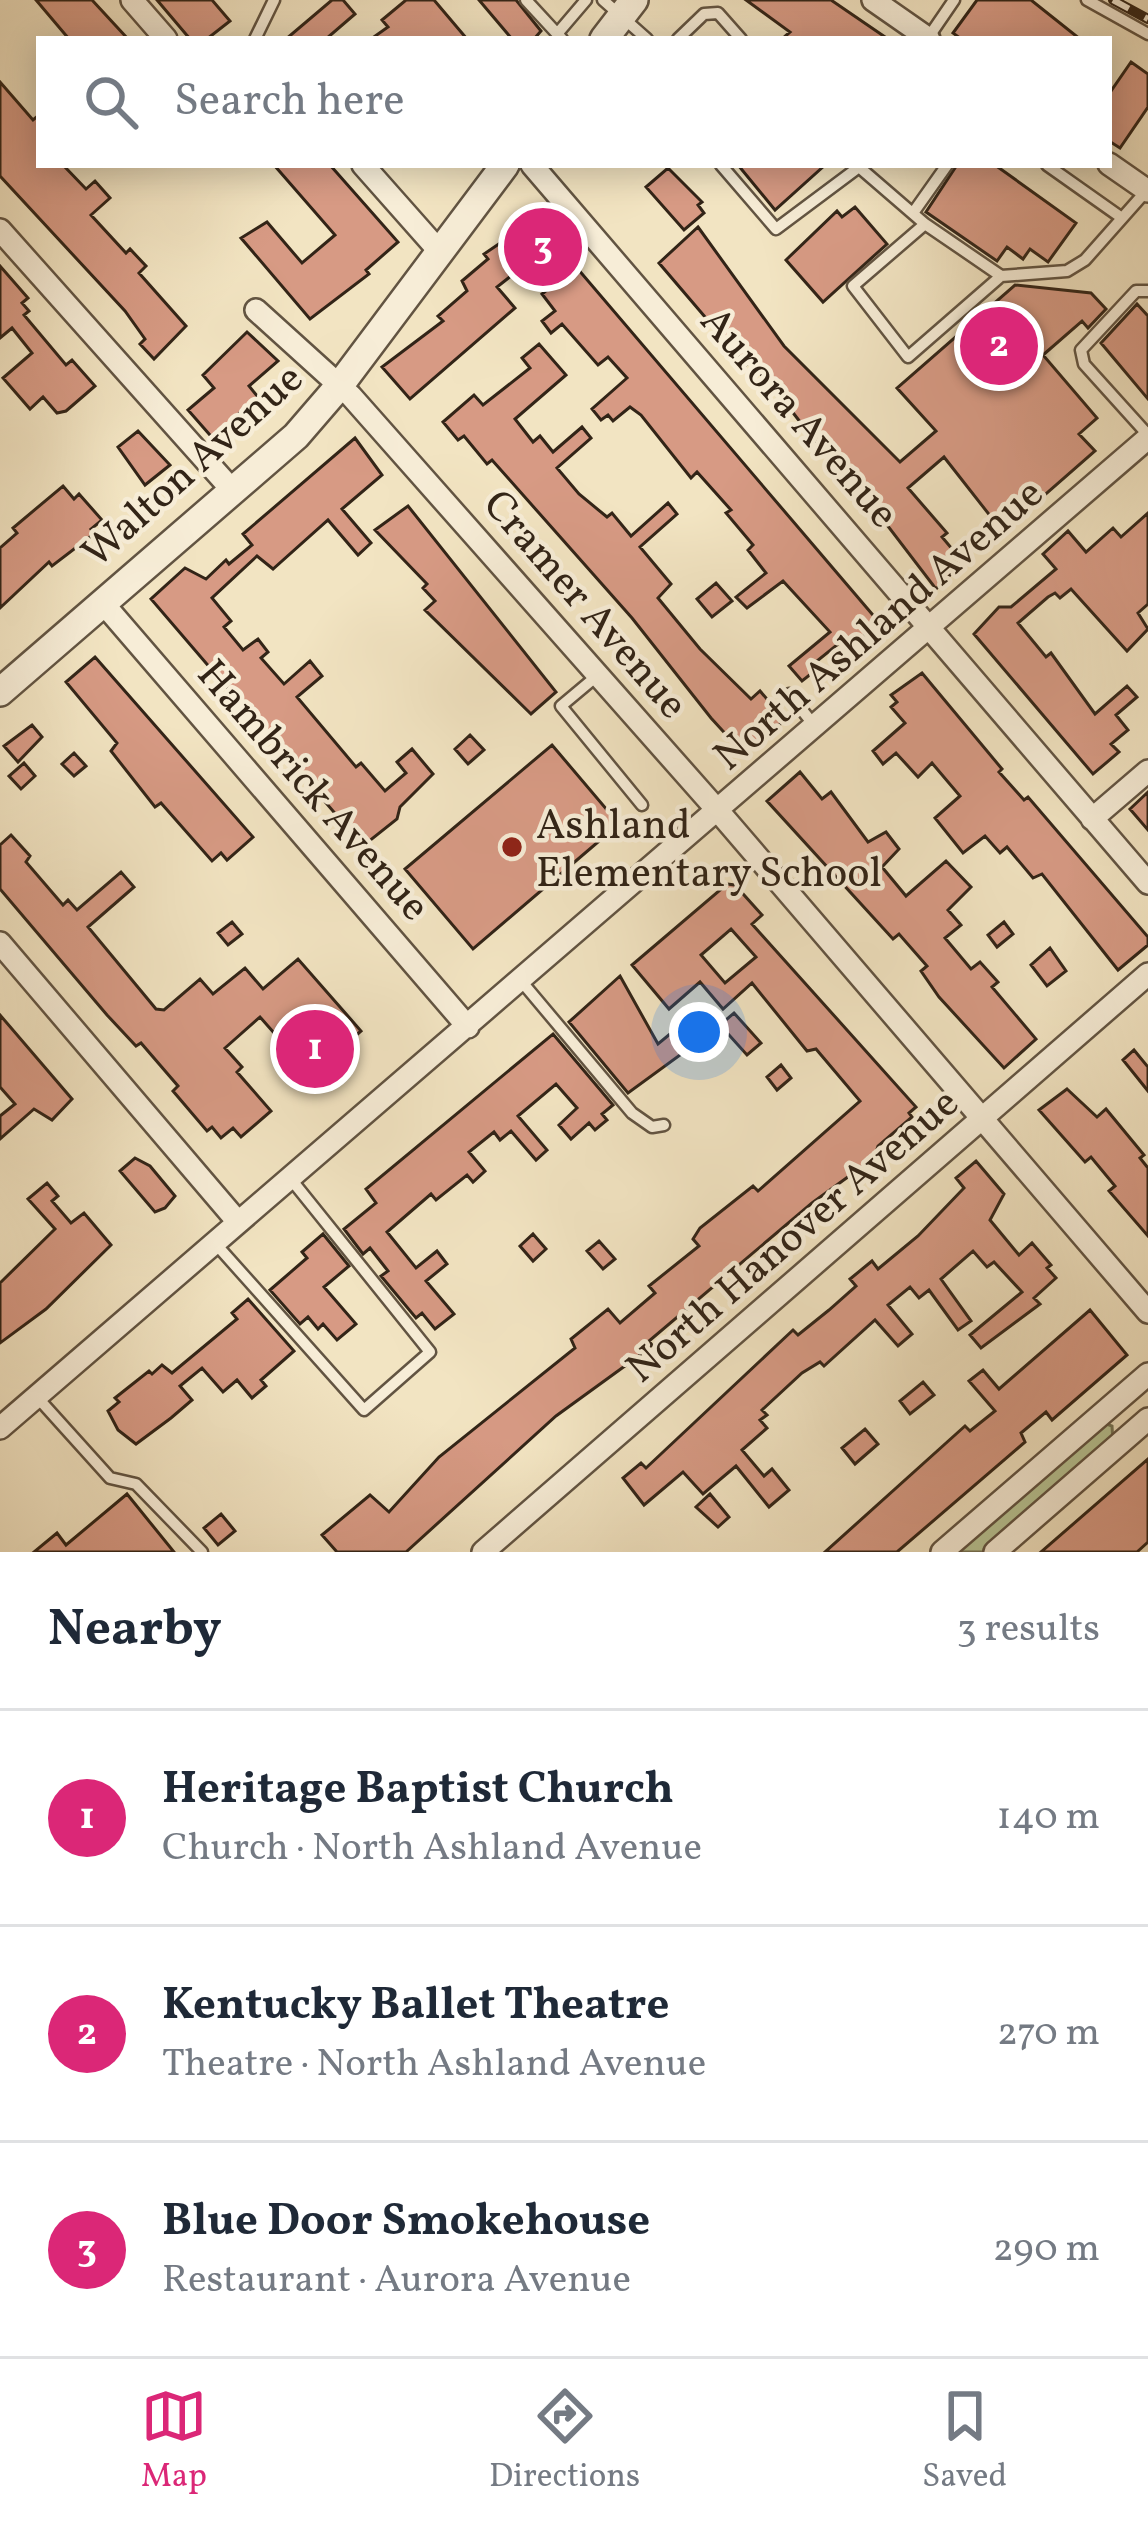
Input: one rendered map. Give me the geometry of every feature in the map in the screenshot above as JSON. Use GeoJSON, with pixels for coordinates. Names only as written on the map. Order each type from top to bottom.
{"type":"FeatureCollection","features":[{"type":"Feature","properties":{"kind":"street"},"geometry":{"type":"LineString","coordinates":[[132,0],[163,36]]}},
{"type":"Feature","properties":{"kind":"street"},"geometry":{"type":"LineString","coordinates":[[873,0],[924,36]]}},
{"type":"Feature","properties":{"kind":"street"},"geometry":{"type":"LineString","coordinates":[[1112,166],[1144,183]]}},
{"type":"Feature","properties":{"kind":"street","name":"Walton Avenue"},"geometry":{"type":"LineString","coordinates":[[0,692],[296,436],[340,385],[503,168]]}},
{"type":"Feature","properties":{"kind":"street","name":"Aurora Avenue"},"geometry":{"type":"LineString","coordinates":[[535,168],[1148,884]]}},
{"type":"Feature","properties":{"kind":"street"},"geometry":{"type":"LineString","coordinates":[[374,169],[440,252]]}},
{"type":"Feature","properties":{"kind":"street"},"geometry":{"type":"LineString","coordinates":[[0,230],[233,491]]}},
{"type":"Feature","properties":{"kind":"street","name":"Cramer Avenue"},"geometry":{"type":"LineString","coordinates":[[256,310],[340,385],[719,812],[1148,1312]]}},
{"type":"Feature","properties":{"kind":"street","name":"North Ashland Avenue"},"geometry":{"type":"LineString","coordinates":[[4,1415],[36,1396],[522,982],[1148,436]]}},
{"type":"Feature","properties":{"kind":"street","name":"Hambrick Avenue"},"geometry":{"type":"LineString","coordinates":[[102,602],[468,1028]]}},
{"type":"Feature","properties":{"kind":"street"},"geometry":{"type":"LineString","coordinates":[[1092,819],[1148,771]]}},
{"type":"Feature","properties":{"kind":"street"},"geometry":{"type":"LineString","coordinates":[[0,943],[238,1222]]}},
{"type":"Feature","properties":{"kind":"street","name":"North Hanover Avenue"},"geometry":{"type":"LineString","coordinates":[[484,1552],[1148,974]]}},
{"type":"Feature","properties":{"kind":"street"},"geometry":{"type":"LineString","coordinates":[[942,1552],[1148,1374]]}},
{"type":"Feature","properties":{"kind":"street"},"geometry":{"type":"LineString","coordinates":[[1107,1409],[1129,1436]]}},
{"type":"Feature","properties":{"kind":"street"},"geometry":{"type":"LineString","coordinates":[[995,1552],[1148,1419]]}},
{"type":"Feature","properties":{"kind":"lane"},"geometry":{"type":"LineString","coordinates":[[256,36],[274,0]]}},
{"type":"Feature","properties":{"kind":"lane"},"geometry":{"type":"LineString","coordinates":[[526,0],[560,36],[586,0]]}},
{"type":"Feature","properties":{"kind":"lane"},"geometry":{"type":"LineString","coordinates":[[930,36],[954,0]]}},
{"type":"Feature","properties":{"kind":"lane"},"geometry":{"type":"LineString","coordinates":[[1087,0],[1148,34]]}},
{"type":"Feature","properties":{"kind":"lane"},"geometry":{"type":"LineString","coordinates":[[681,36],[704,14],[718,13],[738,36]]}},
{"type":"Feature","properties":{"kind":"lane"},"geometry":{"type":"LineString","coordinates":[[615,14],[643,36]]}},
{"type":"Feature","properties":{"kind":"lane"},"geometry":{"type":"LineString","coordinates":[[725,168],[776,229],[857,168]]}},
{"type":"Feature","properties":{"kind":"lane"},"geometry":{"type":"LineString","coordinates":[[862,168],[926,224],[1000,276]]}},
{"type":"Feature","properties":{"kind":"lane"},"geometry":{"type":"LineString","coordinates":[[914,213],[943,168]]}},
{"type":"Feature","properties":{"kind":"lane"},"geometry":{"type":"LineString","coordinates":[[1051,168],[1122,218]]}},
{"type":"Feature","properties":{"kind":"lane"},"geometry":{"type":"LineString","coordinates":[[926,224],[853,286],[908,357],[1000,276],[1067,271],[1085,260],[1122,218],[1144,183]]}},
{"type":"Feature","properties":{"kind":"lane"},"geometry":{"type":"LineString","coordinates":[[1148,291],[1136,291],[1081,350],[1084,364],[1148,436]]}},
{"type":"Feature","properties":{"kind":"lane"},"geometry":{"type":"LineString","coordinates":[[598,675],[561,706],[642,805]]}},
{"type":"Feature","properties":{"kind":"lane"},"geometry":{"type":"LineString","coordinates":[[789,694],[816,728]]}},
{"type":"Feature","properties":{"kind":"lane"},"geometry":{"type":"LineString","coordinates":[[522,982],[632,1113],[652,1127],[664,1125]]}},
{"type":"Feature","properties":{"kind":"lane"},"geometry":{"type":"LineString","coordinates":[[214,1242],[364,1410],[430,1352],[290,1178]]}},
{"type":"Feature","properties":{"kind":"lane"},"geometry":{"type":"LineString","coordinates":[[36,1396],[110,1478],[136,1484],[202,1552]]}},
{"type":"Feature","properties":{"kind":"green space"},"geometry":{"type":"Polygon","coordinates":[[[1104,1423],[1112,1426],[1113,1442],[984,1552],[952,1552],[1104,1423]]]}},
{"type":"Feature","properties":{"kind":"building"},"geometry":{"type":"Polygon","coordinates":[[[36,0],[92,0],[125,36],[66,36],[36,0]]]}},
{"type":"Feature","properties":{"kind":"building"},"geometry":{"type":"Polygon","coordinates":[[[157,0],[212,0],[230,21],[211,36],[187,36],[157,0]]]}},
{"type":"Feature","properties":{"kind":"building"},"geometry":{"type":"Polygon","coordinates":[[[332,0],[343,0],[355,14],[329,36],[290,36],[332,0]]]}},
{"type":"Feature","properties":{"kind":"building"},"geometry":{"type":"Polygon","coordinates":[[[406,0],[434,0],[464,36],[375,36],[388,27],[382,20],[406,0]]]}},
{"type":"Feature","properties":{"kind":"building"},"geometry":{"type":"Polygon","coordinates":[[[479,0],[516,0],[541,31],[537,36],[509,36],[479,0]]]}},
{"type":"Feature","properties":{"kind":"building"},"geometry":{"type":"Polygon","coordinates":[[[746,0],[831,0],[884,36],[785,36],[790,32],[746,0]]]}},
{"type":"Feature","properties":{"kind":"building"},"geometry":{"type":"Polygon","coordinates":[[[977,0],[1031,0],[1076,36],[957,36],[953,33],[977,0]]]}},
{"type":"Feature","properties":{"kind":"building"},"geometry":{"type":"Polygon","coordinates":[[[1131,62],[1148,74],[1148,107],[1120,148],[1112,143],[1112,90],[1131,62]]]}},
{"type":"Feature","properties":{"kind":"building"},"geometry":{"type":"Polygon","coordinates":[[[0,82],[33,120],[36,118],[36,168],[66,168],[86,189],[95,181],[110,198],[91,215],[126,253],[130,249],[146,266],[139,273],[186,326],[154,359],[140,344],[145,339],[125,311],[0,176],[0,82]]]}},
{"type":"Feature","properties":{"kind":"building"},"geometry":{"type":"Polygon","coordinates":[[[277,168],[333,168],[398,242],[366,270],[369,274],[310,319],[241,238],[267,222],[302,263],[335,235],[277,168]]]}},
{"type":"Feature","properties":{"kind":"building"},"geometry":{"type":"Polygon","coordinates":[[[668,168],[702,202],[698,205],[704,213],[684,230],[646,187],[668,168]]]}},
{"type":"Feature","properties":{"kind":"building"},"geometry":{"type":"Polygon","coordinates":[[[740,168],[822,168],[775,210],[740,168]]]}},
{"type":"Feature","properties":{"kind":"building"},"geometry":{"type":"Polygon","coordinates":[[[955,168],[999,168],[1076,223],[1048,262],[1030,249],[1023,259],[1007,247],[997,261],[926,212],[955,168]]]}},
{"type":"Feature","properties":{"kind":"building"},"geometry":{"type":"Polygon","coordinates":[[[855,207],[887,244],[823,302],[786,260],[837,211],[842,217],[855,207]]]}},
{"type":"Feature","properties":{"kind":"building"},"geometry":{"type":"Polygon","coordinates":[[[549,216],[564,233],[554,241],[878,621],[851,649],[843,640],[812,665],[816,670],[802,681],[789,666],[830,632],[783,581],[747,608],[736,597],[766,573],[748,550],[753,545],[726,513],[731,510],[697,472],[691,478],[641,415],[630,407],[613,421],[608,415],[601,420],[592,409],[627,378],[608,357],[598,365],[562,324],[551,333],[542,321],[555,311],[542,294],[557,282],[535,257],[497,287],[515,308],[410,399],[382,367],[443,321],[438,316],[467,291],[462,281],[488,259],[484,254],[534,220],[539,225],[549,216]]]}},
{"type":"Feature","properties":{"kind":"building"},"geometry":{"type":"Polygon","coordinates":[[[698,227],[784,346],[900,462],[936,431],[897,388],[1015,285],[1091,293],[1106,309],[1088,328],[1082,321],[1043,355],[1097,418],[1079,434],[1095,451],[1016,520],[1007,511],[995,522],[944,457],[908,488],[947,533],[942,537],[963,562],[936,589],[845,470],[840,474],[781,397],[750,362],[746,365],[659,263],[698,227]]]}},
{"type":"Feature","properties":{"kind":"building"},"geometry":{"type":"Polygon","coordinates":[[[0,266],[28,298],[22,303],[29,311],[24,315],[66,365],[72,360],[95,386],[66,411],[57,413],[43,397],[30,409],[3,378],[32,353],[12,328],[0,338],[0,266]]]}},
{"type":"Feature","properties":{"kind":"building"},"geometry":{"type":"Polygon","coordinates":[[[1137,304],[1148,316],[1148,399],[1101,343],[1137,304]]]}},
{"type":"Feature","properties":{"kind":"building"},"geometry":{"type":"Polygon","coordinates":[[[247,332],[278,361],[249,386],[258,397],[235,417],[227,427],[230,431],[217,443],[188,410],[214,388],[203,375],[247,332]]]}},
{"type":"Feature","properties":{"kind":"building"},"geometry":{"type":"Polygon","coordinates":[[[539,344],[566,375],[515,419],[533,442],[540,436],[553,452],[582,427],[591,438],[557,468],[579,494],[607,517],[612,513],[631,536],[668,503],[677,514],[640,547],[671,584],[658,598],[700,649],[751,699],[760,691],[785,720],[749,751],[742,752],[711,718],[632,618],[492,460],[487,464],[464,436],[458,440],[443,422],[474,395],[483,405],[530,368],[522,358],[539,344]]]}},
{"type":"Feature","properties":{"kind":"building"},"geometry":{"type":"Polygon","coordinates":[[[138,431],[170,465],[145,485],[118,447],[138,431]]]}},
{"type":"Feature","properties":{"kind":"building"},"geometry":{"type":"Polygon","coordinates":[[[355,438],[382,475],[342,509],[371,543],[358,555],[328,520],[273,569],[257,556],[212,598],[231,621],[224,627],[243,650],[258,639],[268,652],[261,658],[284,684],[310,661],[322,676],[297,697],[356,767],[361,763],[385,791],[406,773],[397,762],[412,749],[433,774],[400,807],[397,819],[363,846],[151,599],[185,568],[206,579],[226,560],[229,564],[252,545],[243,534],[355,438]]]}},
{"type":"Feature","properties":{"kind":"building"},"geometry":{"type":"Polygon","coordinates":[[[63,486],[74,499],[79,494],[102,520],[91,529],[95,533],[52,566],[49,562],[0,608],[0,548],[17,533],[13,528],[63,486]]]}},
{"type":"Feature","properties":{"kind":"building"},"geometry":{"type":"Polygon","coordinates":[[[408,506],[556,692],[531,714],[425,610],[435,601],[423,588],[427,584],[375,530],[408,506]]]}},
{"type":"Feature","properties":{"kind":"building"},"geometry":{"type":"Polygon","coordinates":[[[1148,513],[1148,604],[1138,613],[1148,629],[1127,651],[1071,589],[1060,598],[1055,593],[1048,597],[1018,623],[1046,657],[1051,653],[1095,714],[1127,686],[1137,697],[1116,715],[1128,730],[1111,744],[1119,752],[1093,774],[974,634],[999,607],[1011,607],[1056,569],[1043,554],[1068,531],[1086,552],[1113,528],[1121,537],[1148,513]]]}},
{"type":"Feature","properties":{"kind":"building"},"geometry":{"type":"Polygon","coordinates":[[[716,583],[732,601],[712,617],[697,599],[716,583]]]}},
{"type":"Feature","properties":{"kind":"building"},"geometry":{"type":"Polygon","coordinates":[[[95,657],[253,837],[227,860],[221,853],[212,861],[161,803],[155,807],[111,751],[117,743],[66,682],[95,657]]]}},
{"type":"Feature","properties":{"kind":"building"},"geometry":{"type":"Polygon","coordinates":[[[922,673],[1002,769],[999,772],[1024,800],[1028,797],[1148,937],[1148,945],[1118,970],[1042,874],[1033,878],[1007,847],[1000,853],[985,836],[963,853],[935,818],[960,796],[932,763],[918,777],[896,753],[883,764],[873,751],[905,723],[891,707],[897,702],[891,695],[922,673]]]}},
{"type":"Feature","properties":{"kind":"building"},"geometry":{"type":"Polygon","coordinates":[[[32,725],[42,737],[18,762],[4,746],[32,725]]]}},
{"type":"Feature","properties":{"kind":"building"},"geometry":{"type":"Polygon","coordinates":[[[470,735],[484,750],[468,764],[455,749],[470,735]]]}},
{"type":"Feature","properties":{"kind":"building","name":"Ashland Elementary School"},"geometry":{"type":"Polygon","coordinates":[[[552,745],[619,824],[473,949],[405,869],[552,745]]]}},
{"type":"Feature","properties":{"kind":"building"},"geometry":{"type":"Polygon","coordinates":[[[74,753],[86,766],[74,776],[62,764],[74,753]]]}},
{"type":"Feature","properties":{"kind":"building"},"geometry":{"type":"Polygon","coordinates":[[[24,763],[35,776],[21,789],[9,776],[24,763]]]}},
{"type":"Feature","properties":{"kind":"building"},"geometry":{"type":"Polygon","coordinates":[[[800,772],[822,799],[831,792],[868,842],[886,832],[899,849],[882,867],[906,896],[946,861],[971,887],[948,910],[961,925],[945,938],[971,969],[980,962],[998,982],[992,987],[1036,1039],[1004,1068],[939,997],[921,971],[927,966],[899,934],[893,939],[767,801],[800,772]]]}},
{"type":"Feature","properties":{"kind":"building"},"geometry":{"type":"Polygon","coordinates":[[[1148,792],[1148,830],[1130,809],[1148,792]]]}},
{"type":"Feature","properties":{"kind":"building"},"geometry":{"type":"Polygon","coordinates":[[[11,835],[30,856],[26,862],[63,905],[68,900],[77,910],[121,872],[134,887],[88,927],[156,1009],[164,1010],[200,979],[213,994],[245,968],[263,989],[298,959],[361,1031],[311,1075],[260,1017],[225,1048],[242,1067],[237,1072],[271,1111],[241,1137],[233,1128],[221,1138],[212,1127],[207,1131],[173,1091],[178,1086],[141,1043],[136,1046],[107,1015],[0,889],[0,845],[11,835]]]}},
{"type":"Feature","properties":{"kind":"building"},"geometry":{"type":"Polygon","coordinates":[[[727,884],[735,885],[762,915],[752,924],[916,1107],[909,1113],[912,1117],[878,1146],[874,1158],[812,1203],[649,1341],[652,1345],[640,1355],[556,1416],[406,1552],[337,1552],[322,1535],[370,1495],[389,1512],[439,1457],[575,1348],[571,1339],[608,1309],[620,1323],[655,1293],[649,1286],[699,1246],[693,1239],[700,1228],[753,1186],[758,1191],[860,1101],[816,1049],[807,1051],[752,983],[723,1009],[700,982],[669,1009],[632,965],[727,884]],[[731,929],[701,955],[725,983],[756,957],[731,929]]]}},
{"type":"Feature","properties":{"kind":"building"},"geometry":{"type":"Polygon","coordinates":[[[232,922],[242,934],[228,945],[218,933],[232,922]]]}},
{"type":"Feature","properties":{"kind":"building"},"geometry":{"type":"Polygon","coordinates":[[[1004,922],[1013,934],[997,947],[988,935],[1004,922]]]}},
{"type":"Feature","properties":{"kind":"building"},"geometry":{"type":"Polygon","coordinates":[[[1050,948],[1066,971],[1047,986],[1031,965],[1050,948]]]}},
{"type":"Feature","properties":{"kind":"building"},"geometry":{"type":"Polygon","coordinates":[[[620,976],[658,1044],[687,1020],[702,1039],[628,1093],[569,1022],[620,976]]]}},
{"type":"Feature","properties":{"kind":"building"},"geometry":{"type":"Polygon","coordinates":[[[734,1013],[761,1043],[747,1055],[720,1025],[734,1013]]]}},
{"type":"Feature","properties":{"kind":"building"},"geometry":{"type":"Polygon","coordinates":[[[0,1015],[72,1099],[52,1120],[34,1109],[0,1139],[0,1116],[15,1104],[0,1087],[0,1015]]]}},
{"type":"Feature","properties":{"kind":"building"},"geometry":{"type":"Polygon","coordinates":[[[553,1034],[613,1105],[602,1114],[607,1120],[595,1130],[589,1123],[571,1139],[559,1125],[577,1108],[556,1084],[518,1116],[547,1150],[536,1160],[511,1131],[500,1140],[494,1132],[469,1152],[485,1171],[473,1182],[467,1175],[436,1200],[431,1194],[387,1232],[416,1268],[437,1251],[447,1264],[426,1281],[454,1314],[435,1329],[422,1313],[416,1318],[381,1276],[388,1271],[370,1248],[363,1254],[344,1229],[376,1203],[366,1189],[553,1034]]]}},
{"type":"Feature","properties":{"kind":"building"},"geometry":{"type":"Polygon","coordinates":[[[1134,1050],[1148,1067],[1148,1091],[1123,1060],[1134,1050]]]}},
{"type":"Feature","properties":{"kind":"building"},"geometry":{"type":"Polygon","coordinates":[[[781,1065],[791,1078],[777,1090],[767,1077],[781,1065]]]}},
{"type":"Feature","properties":{"kind":"building"},"geometry":{"type":"Polygon","coordinates":[[[1067,1089],[1097,1117],[1106,1109],[1144,1155],[1140,1158],[1148,1168],[1148,1236],[1109,1191],[1115,1186],[1091,1157],[1085,1162],[1039,1110],[1067,1089]]]}},
{"type":"Feature","properties":{"kind":"building"},"geometry":{"type":"Polygon","coordinates":[[[135,1158],[150,1166],[175,1196],[165,1208],[155,1212],[120,1171],[135,1158]]]}},
{"type":"Feature","properties":{"kind":"building"},"geometry":{"type":"Polygon","coordinates":[[[976,1161],[1004,1194],[990,1220],[1019,1255],[1032,1243],[1051,1265],[1047,1268],[1056,1278],[1034,1298],[1040,1304],[981,1348],[970,1335],[1022,1292],[994,1262],[987,1267],[973,1251],[941,1279],[971,1321],[958,1330],[929,1290],[919,1298],[910,1287],[888,1305],[912,1334],[898,1346],[875,1320],[824,1366],[820,1362],[802,1373],[762,1410],[767,1415],[760,1420],[767,1428],[742,1450],[764,1476],[772,1469],[789,1490],[769,1507],[736,1466],[703,1494],[683,1472],[644,1505],[623,1478],[641,1463],[646,1468],[793,1330],[798,1335],[829,1310],[856,1286],[850,1279],[872,1261],[878,1269],[918,1236],[964,1188],[956,1178],[976,1161]]]}},
{"type":"Feature","properties":{"kind":"building"},"geometry":{"type":"Polygon","coordinates":[[[47,1183],[58,1196],[52,1201],[71,1223],[84,1213],[111,1245],[46,1309],[0,1343],[0,1283],[55,1229],[28,1199],[47,1183]]]}},
{"type":"Feature","properties":{"kind":"building"},"geometry":{"type":"Polygon","coordinates":[[[323,1234],[349,1266],[324,1287],[356,1324],[337,1340],[323,1324],[318,1329],[308,1317],[300,1324],[270,1290],[307,1258],[302,1252],[323,1234]]]}},
{"type":"Feature","properties":{"kind":"building"},"geometry":{"type":"Polygon","coordinates":[[[533,1234],[546,1249],[533,1261],[520,1246],[533,1234]]]}},
{"type":"Feature","properties":{"kind":"building"},"geometry":{"type":"Polygon","coordinates":[[[599,1241],[615,1259],[603,1269],[587,1251],[599,1241]]]}},
{"type":"Feature","properties":{"kind":"building"},"geometry":{"type":"Polygon","coordinates":[[[248,1299],[294,1351],[261,1380],[266,1386],[252,1398],[237,1380],[223,1392],[202,1368],[180,1386],[192,1400],[136,1444],[118,1430],[108,1411],[119,1402],[115,1398],[162,1365],[172,1373],[237,1319],[232,1313],[248,1299]]]}},
{"type":"Feature","properties":{"kind":"building"},"geometry":{"type":"Polygon","coordinates":[[[1090,1310],[1127,1355],[1052,1420],[1046,1412],[1021,1433],[1025,1442],[897,1552],[825,1552],[965,1426],[970,1431],[995,1411],[969,1381],[983,1370],[999,1389],[1090,1310]]]}},
{"type":"Feature","properties":{"kind":"building"},"geometry":{"type":"Polygon","coordinates":[[[923,1382],[934,1395],[910,1414],[900,1401],[923,1382]]]}},
{"type":"Feature","properties":{"kind":"building"},"geometry":{"type":"Polygon","coordinates":[[[865,1429],[878,1444],[855,1464],[842,1448],[865,1429]]]}},
{"type":"Feature","properties":{"kind":"building"},"geometry":{"type":"Polygon","coordinates":[[[1148,1459],[1148,1542],[1137,1552],[1041,1552],[1148,1459]]]}},
{"type":"Feature","properties":{"kind":"building"},"geometry":{"type":"Polygon","coordinates":[[[127,1494],[174,1552],[34,1552],[57,1533],[66,1545],[127,1494]]]}},
{"type":"Feature","properties":{"kind":"building"},"geometry":{"type":"Polygon","coordinates":[[[710,1494],[729,1517],[718,1527],[696,1507],[710,1494]]]}},
{"type":"Feature","properties":{"kind":"building"},"geometry":{"type":"Polygon","coordinates":[[[221,1514],[235,1531],[218,1545],[204,1528],[221,1514]]]}},
{"type":"Feature","properties":{"kind":"railway"},"geometry":{"type":"LineString","coordinates":[[1113,0],[1148,19]]}},
{"type":"Feature","properties":{"kind":"place","name":"Blue Door Smokehouse"},"geometry":{"type":"Point","coordinates":[543,247]}},
{"type":"Feature","properties":{"kind":"place","name":"Kentucky Ballet Theatre"},"geometry":{"type":"Point","coordinates":[999,346]}},
{"type":"Feature","properties":{"kind":"place","name":"Ashland Elementary School"},"geometry":{"type":"Point","coordinates":[512,847]}},
{"type":"Feature","properties":{"kind":"place","name":"Heritage Baptist Church"},"geometry":{"type":"Point","coordinates":[315,1049]}}]}
